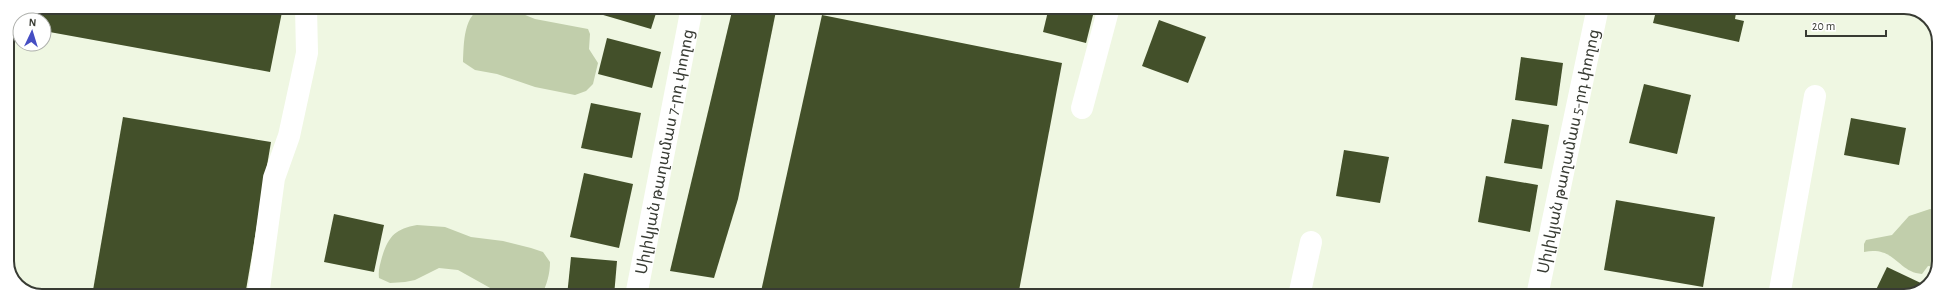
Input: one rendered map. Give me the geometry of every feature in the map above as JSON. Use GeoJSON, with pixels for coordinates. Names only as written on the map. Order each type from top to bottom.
{"type":"FeatureCollection","features":[{"type":"Feature","properties":{"kind":"street"},"geometry":{"type":"LineString","coordinates":[[259,289],[274,178],[289,136],[307,53],[306,14]]}},
{"type":"Feature","properties":{"kind":"street","name":"Սիլիկյան թաղամաս 7-րդ փողոց"},"geometry":{"type":"LineString","coordinates":[[637,289],[691,14]]}},
{"type":"Feature","properties":{"kind":"street"},"geometry":{"type":"LineString","coordinates":[[1082,108],[1107,14]]}},
{"type":"Feature","properties":{"kind":"street","name":"Սիլիկյան թաղամաս 5-րդ փողոց"},"geometry":{"type":"LineString","coordinates":[[1538,289],[1597,14]]}},
{"type":"Feature","properties":{"kind":"street"},"geometry":{"type":"LineString","coordinates":[[1780,289],[1815,96]]}},
{"type":"Feature","properties":{"kind":"street"},"geometry":{"type":"LineString","coordinates":[[1301,289],[1311,242]]}},
{"type":"Feature","properties":{"kind":"green space"},"geometry":{"type":"Polygon","coordinates":[[[523,14],[535,19],[588,29],[590,34],[589,49],[598,63],[593,84],[586,91],[575,95],[535,87],[497,74],[475,70],[463,62],[466,30],[472,15],[523,14]]]}},
{"type":"Feature","properties":{"kind":"green space"},"geometry":{"type":"Polygon","coordinates":[[[1932,209],[1932,265],[1932,266],[1928,266],[1922,274],[1907,269],[1890,256],[1883,253],[1875,251],[1864,252],[1864,244],[1866,240],[1892,235],[1909,216],[1932,209]]]}},
{"type":"Feature","properties":{"kind":"green space"},"geometry":{"type":"Polygon","coordinates":[[[417,225],[445,227],[471,237],[503,241],[543,252],[550,262],[549,275],[544,289],[492,289],[458,270],[439,268],[415,280],[405,282],[390,283],[379,278],[379,270],[387,243],[394,234],[417,225]]]}},
{"type":"Feature","properties":{"kind":"building"},"geometry":{"type":"Polygon","coordinates":[[[52,14],[282,14],[270,72],[52,32],[52,14]]]}},
{"type":"Feature","properties":{"kind":"building"},"geometry":{"type":"Polygon","coordinates":[[[600,14],[656,14],[651,29],[600,14]]]}},
{"type":"Feature","properties":{"kind":"building"},"geometry":{"type":"Polygon","coordinates":[[[731,14],[775,14],[738,199],[714,278],[670,271],[731,14]]]}},
{"type":"Feature","properties":{"kind":"building"},"geometry":{"type":"Polygon","coordinates":[[[1047,14],[1093,14],[1086,43],[1043,32],[1047,14]]]}},
{"type":"Feature","properties":{"kind":"building"},"geometry":{"type":"Polygon","coordinates":[[[1655,14],[1736,14],[1735,19],[1744,21],[1739,42],[1653,23],[1655,14]]]}},
{"type":"Feature","properties":{"kind":"building"},"geometry":{"type":"Polygon","coordinates":[[[822,15],[1062,63],[1019,289],[762,289],[822,15]]]}},
{"type":"Feature","properties":{"kind":"building"},"geometry":{"type":"Polygon","coordinates":[[[1159,20],[1206,37],[1188,83],[1142,66],[1159,20]]]}},
{"type":"Feature","properties":{"kind":"building"},"geometry":{"type":"Polygon","coordinates":[[[607,38],[661,52],[652,88],[598,74],[607,38]]]}},
{"type":"Feature","properties":{"kind":"building"},"geometry":{"type":"Polygon","coordinates":[[[1521,57],[1563,63],[1557,106],[1515,100],[1521,57]]]}},
{"type":"Feature","properties":{"kind":"building"},"geometry":{"type":"Polygon","coordinates":[[[1644,84],[1691,95],[1677,154],[1629,143],[1644,84]]]}},
{"type":"Feature","properties":{"kind":"building"},"geometry":{"type":"Polygon","coordinates":[[[591,103],[641,113],[632,158],[581,148],[591,103]]]}},
{"type":"Feature","properties":{"kind":"building"},"geometry":{"type":"Polygon","coordinates":[[[123,117],[271,142],[246,289],[93,289],[123,117]]]}},
{"type":"Feature","properties":{"kind":"building"},"geometry":{"type":"Polygon","coordinates":[[[1851,118],[1906,128],[1899,165],[1844,155],[1851,118]]]}},
{"type":"Feature","properties":{"kind":"building"},"geometry":{"type":"Polygon","coordinates":[[[1512,119],[1549,125],[1542,169],[1504,163],[1512,119]]]}},
{"type":"Feature","properties":{"kind":"building"},"geometry":{"type":"Polygon","coordinates":[[[1344,150],[1389,157],[1380,203],[1336,196],[1344,150]]]}},
{"type":"Feature","properties":{"kind":"building"},"geometry":{"type":"Polygon","coordinates":[[[584,173],[633,184],[619,248],[570,237],[584,173]]]}},
{"type":"Feature","properties":{"kind":"building"},"geometry":{"type":"Polygon","coordinates":[[[1486,176],[1538,185],[1530,232],[1478,222],[1486,176]]]}},
{"type":"Feature","properties":{"kind":"building"},"geometry":{"type":"Polygon","coordinates":[[[1616,200],[1715,217],[1703,287],[1604,270],[1616,200]]]}},
{"type":"Feature","properties":{"kind":"building"},"geometry":{"type":"Polygon","coordinates":[[[334,214],[384,225],[374,272],[324,262],[334,214]]]}},
{"type":"Feature","properties":{"kind":"building"},"geometry":{"type":"Polygon","coordinates":[[[571,257],[617,261],[615,289],[568,289],[571,257]]]}},
{"type":"Feature","properties":{"kind":"building"},"geometry":{"type":"Polygon","coordinates":[[[1887,267],[1921,283],[1908,289],[1876,289],[1887,267]]]}}]}
